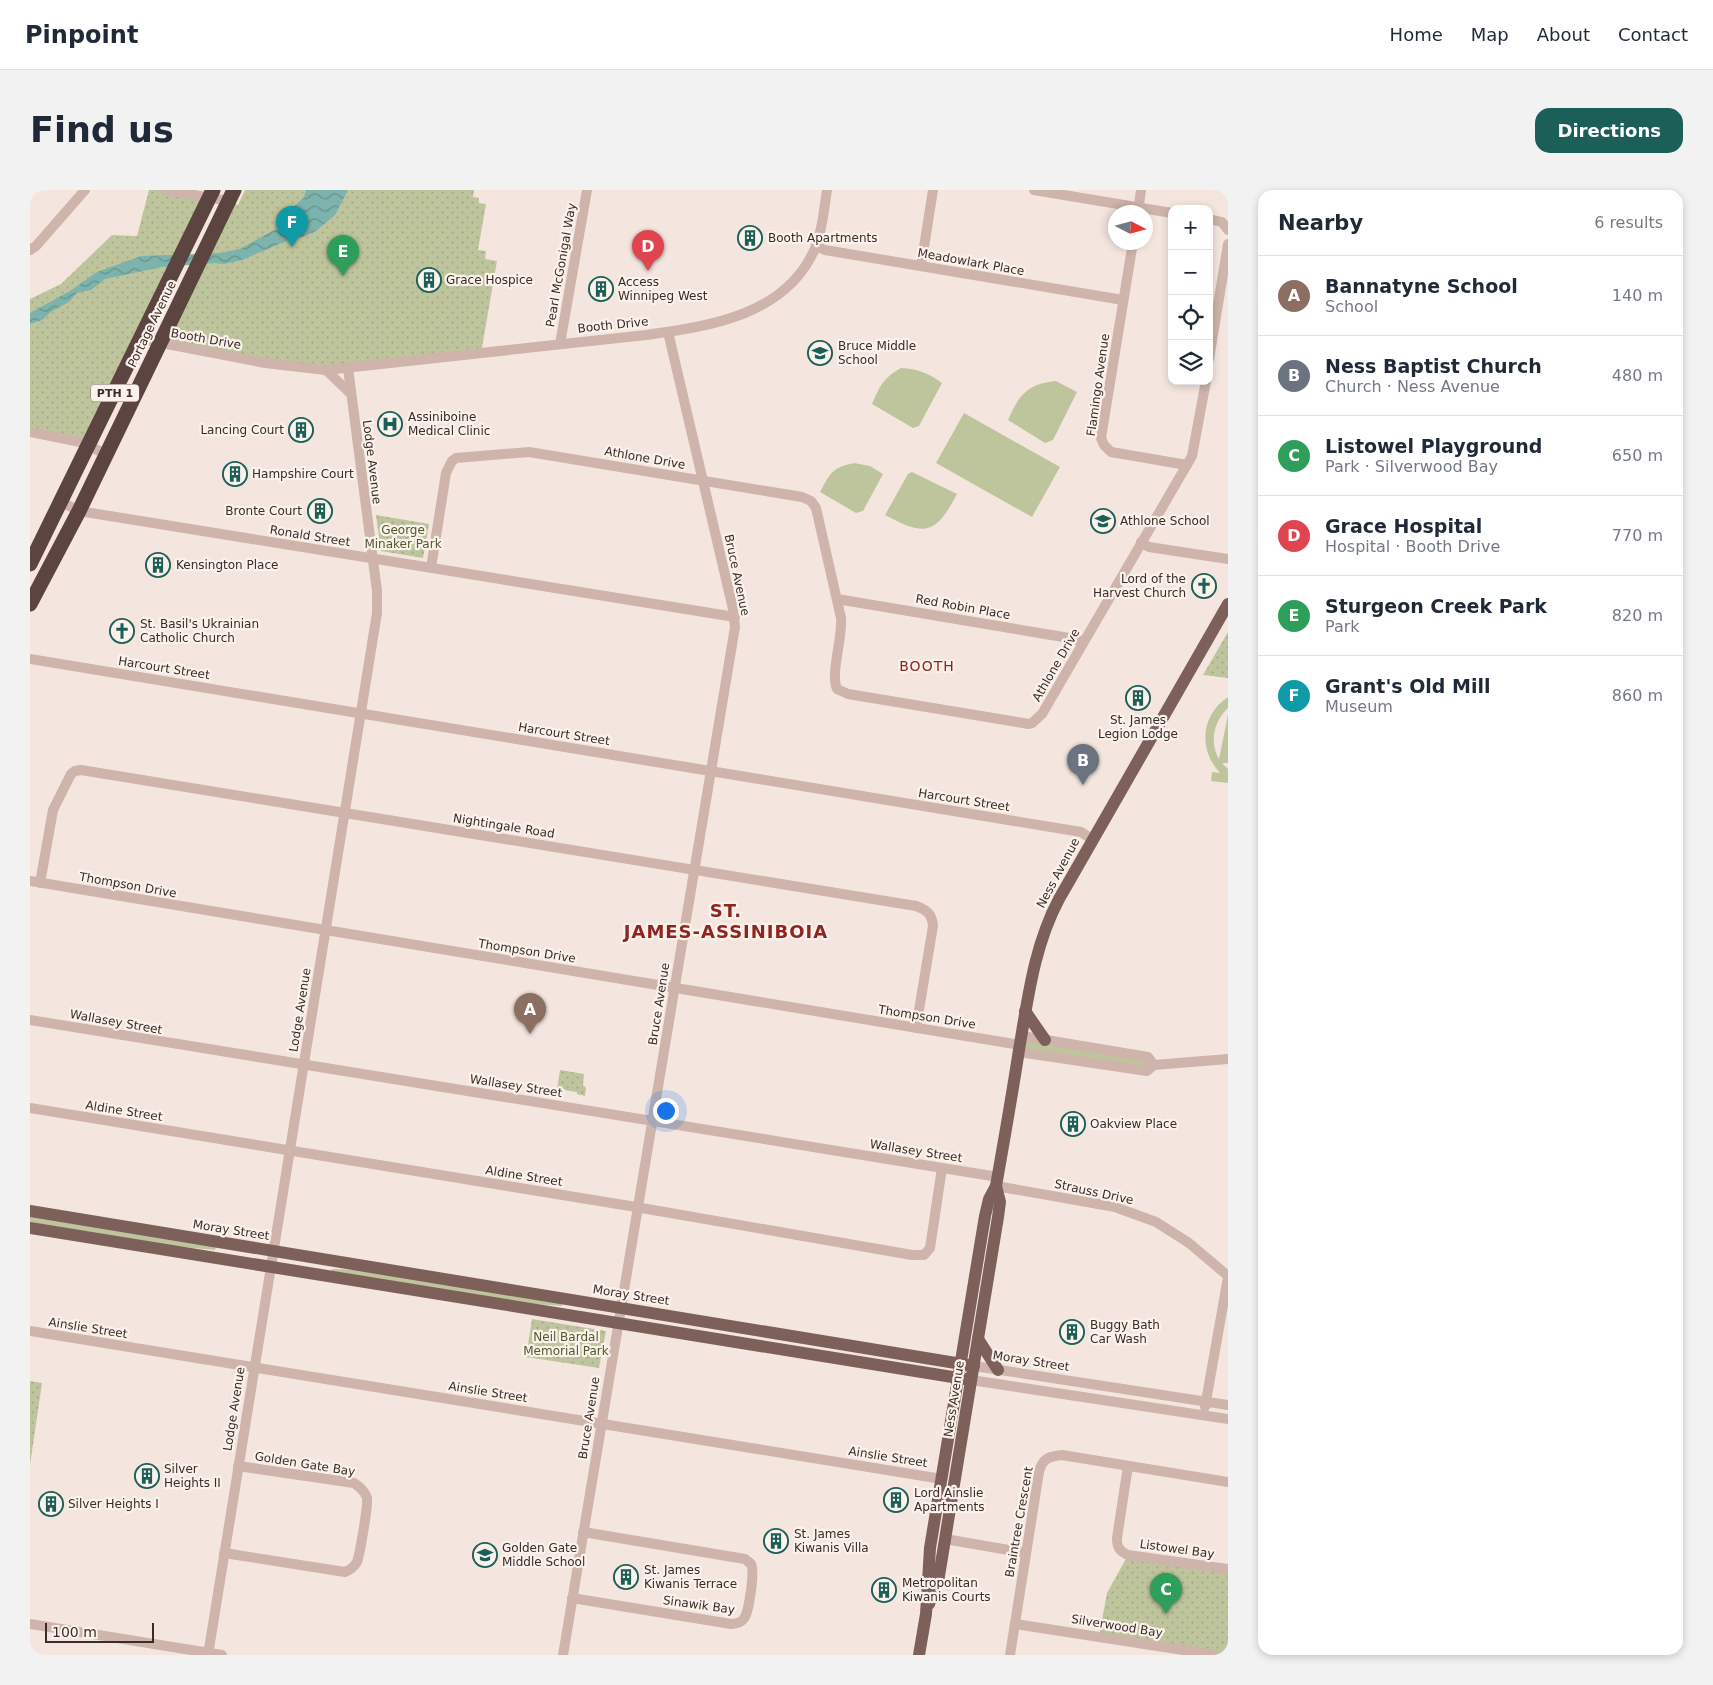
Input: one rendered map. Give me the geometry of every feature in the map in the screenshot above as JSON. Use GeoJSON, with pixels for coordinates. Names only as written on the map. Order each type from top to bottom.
{"type":"FeatureCollection","features":[{"type":"Feature","properties":{"kind":"highway","name":"Portage Avenue"},"geometry":{"type":"LineString","coordinates":[[30,564],[211,194]]}},
{"type":"Feature","properties":{"kind":"highway","name":"Portage Avenue"},"geometry":{"type":"LineString","coordinates":[[30,604],[79,511],[231,196]]}},
{"type":"Feature","properties":{"kind":"main road","name":"Ness Avenue"},"geometry":{"type":"LineString","coordinates":[[926,1614],[938,1582],[971,1380],[967,1364],[989,1199],[997,1181],[1025,1010],[1042,935],[1055,905],[1092,839],[1228,604]]}},
{"type":"Feature","properties":{"kind":"main road"},"geometry":{"type":"LineString","coordinates":[[1025,1010],[1045,1040]]}},
{"type":"Feature","properties":{"kind":"main road","name":"Ness Avenue"},"geometry":{"type":"LineString","coordinates":[[919,1655],[926,1614],[930,1548],[958,1378],[967,1364],[978,1339],[1000,1202],[997,1181]]}},
{"type":"Feature","properties":{"kind":"main road","name":"Moray Street"},"geometry":{"type":"LineString","coordinates":[[30,1211],[967,1364]]}},
{"type":"Feature","properties":{"kind":"main road"},"geometry":{"type":"LineString","coordinates":[[30,1228],[971,1380]]}},
{"type":"Feature","properties":{"kind":"main road"},"geometry":{"type":"LineString","coordinates":[[978,1339],[998,1370]]}},
{"type":"Feature","properties":{"kind":"street"},"geometry":{"type":"LineString","coordinates":[[30,250],[36,246],[85,190]]}},
{"type":"Feature","properties":{"kind":"street"},"geometry":{"type":"LineString","coordinates":[[166,190],[231,196]]}},
{"type":"Feature","properties":{"kind":"street","name":"Pearl McGonigal Way"},"geometry":{"type":"LineString","coordinates":[[560,344],[587,190]]}},
{"type":"Feature","properties":{"kind":"street","name":"Booth Drive"},"geometry":{"type":"LineString","coordinates":[[141,339],[265,363],[326,370],[668,332],[720,322],[763,305],[792,283],[805,266],[816,246],[827,190]]}},
{"type":"Feature","properties":{"kind":"street"},"geometry":{"type":"LineString","coordinates":[[921,266],[933,190]]}},
{"type":"Feature","properties":{"kind":"street"},"geometry":{"type":"LineString","coordinates":[[1034,190],[1112,205]]}},
{"type":"Feature","properties":{"kind":"street"},"geometry":{"type":"LineString","coordinates":[[1139,205],[1141,190]]}},
{"type":"Feature","properties":{"kind":"street"},"geometry":{"type":"LineString","coordinates":[[1153,211],[1168,213]]}},
{"type":"Feature","properties":{"kind":"street"},"geometry":{"type":"LineString","coordinates":[[1213,220],[1222,222],[1228,230]]}},
{"type":"Feature","properties":{"kind":"street"},"geometry":{"type":"LineString","coordinates":[[1212,340],[1228,244]]}},
{"type":"Feature","properties":{"kind":"street","name":"Meadowlark Place"},"geometry":{"type":"LineString","coordinates":[[816,246],[825,250],[1123,300]]}},
{"type":"Feature","properties":{"kind":"street","name":"Flamingo Avenue"},"geometry":{"type":"LineString","coordinates":[[1132,250],[1101,438],[1104,445],[1111,452],[1186,465]]}},
{"type":"Feature","properties":{"kind":"street","name":"Bruce Avenue"},"geometry":{"type":"LineString","coordinates":[[563,1655],[694,869],[734,641],[734,617],[668,332]]}},
{"type":"Feature","properties":{"kind":"street","name":"Lodge Avenue"},"geometry":{"type":"LineString","coordinates":[[208,1654],[378,602],[348,368]]}},
{"type":"Feature","properties":{"kind":"street"},"geometry":{"type":"LineString","coordinates":[[326,370],[351,394]]}},
{"type":"Feature","properties":{"kind":"street","name":"Athlone Drive"},"geometry":{"type":"LineString","coordinates":[[864,603],[851,608],[847,613],[842,628],[834,679],[837,689],[843,693],[1032,723],[1042,714],[1186,465],[1194,447],[1205,385]]}},
{"type":"Feature","properties":{"kind":"street"},"geometry":{"type":"LineString","coordinates":[[30,432],[80,442],[106,454]]}},
{"type":"Feature","properties":{"kind":"street","name":"Athlone Drive"},"geometry":{"type":"LineString","coordinates":[[431,568],[446,473],[452,460],[456,458],[529,452],[811,500],[816,508],[838,599],[842,628]]}},
{"type":"Feature","properties":{"kind":"street","name":"Ronald Street"},"geometry":{"type":"LineString","coordinates":[[61,502],[79,511],[734,617]]}},
{"type":"Feature","properties":{"kind":"street"},"geometry":{"type":"LineString","coordinates":[[1141,542],[1149,547],[1228,559]]}},
{"type":"Feature","properties":{"kind":"street","name":"Red Robin Place"},"geometry":{"type":"LineString","coordinates":[[838,599],[1075,639],[1083,642]]}},
{"type":"Feature","properties":{"kind":"street","name":"Harcourt Street"},"geometry":{"type":"LineString","coordinates":[[30,659],[1081,832],[1092,839]]}},
{"type":"Feature","properties":{"kind":"street","name":"Nightingale Road"},"geometry":{"type":"LineString","coordinates":[[35,882],[53,810],[72,772],[77,770],[694,869],[925,909],[932,916],[933,926],[916,1028]]}},
{"type":"Feature","properties":{"kind":"street","name":"Thompson Drive"},"geometry":{"type":"LineString","coordinates":[[35,882],[1020,1044],[1147,1071],[1154,1065],[1228,1059]]}},
{"type":"Feature","properties":{"kind":"street","name":"Wallasey Street"},"geometry":{"type":"LineString","coordinates":[[30,1020],[304,1066],[652,1120],[942,1168],[997,1181]]}},
{"type":"Feature","properties":{"kind":"street","name":"Thompson Drive"},"geometry":{"type":"LineString","coordinates":[[1020,1044],[1045,1040],[1148,1057],[1154,1065]]}},
{"type":"Feature","properties":{"kind":"street","name":"Aldine Street"},"geometry":{"type":"LineString","coordinates":[[30,1108],[637,1207],[920,1256],[928,1252],[930,1248],[942,1168]]}},
{"type":"Feature","properties":{"kind":"street","name":"Strauss Drive"},"geometry":{"type":"LineString","coordinates":[[997,1181],[1115,1207],[1142,1216],[1156,1222],[1189,1243],[1228,1277],[1203,1416]]}},
{"type":"Feature","properties":{"kind":"street","name":"Ainslie Street"},"geometry":{"type":"LineString","coordinates":[[30,1331],[942,1478]]}},
{"type":"Feature","properties":{"kind":"street","name":"Moray Street"},"geometry":{"type":"LineString","coordinates":[[967,1364],[1228,1405]]}},
{"type":"Feature","properties":{"kind":"street"},"geometry":{"type":"LineString","coordinates":[[971,1380],[1228,1419]]}},
{"type":"Feature","properties":{"kind":"street","name":"Braintree Crescent"},"geometry":{"type":"LineString","coordinates":[[1010,1655],[1039,1472],[1045,1460],[1052,1456],[1062,1455],[1228,1482]]}},
{"type":"Feature","properties":{"kind":"street","name":"Golden Gate Bay"},"geometry":{"type":"LineString","coordinates":[[224,1553],[345,1572],[350,1571],[357,1560],[365,1517],[366,1497],[361,1488],[354,1484],[238,1466]]}},
{"type":"Feature","properties":{"kind":"street","name":"Listowel Bay"},"geometry":{"type":"LineString","coordinates":[[1128,1466],[1116,1538],[1119,1550],[1128,1555],[1228,1569]]}},
{"type":"Feature","properties":{"kind":"street","name":"Sinawik Bay"},"geometry":{"type":"LineString","coordinates":[[572,1598],[732,1624],[741,1622],[747,1608],[752,1570],[751,1563],[745,1558],[583,1532]]}},
{"type":"Feature","properties":{"kind":"street"},"geometry":{"type":"LineString","coordinates":[[945,1539],[1026,1553]]}},
{"type":"Feature","properties":{"kind":"street"},"geometry":{"type":"LineString","coordinates":[[30,1624],[222,1655]]}},
{"type":"Feature","properties":{"kind":"street","name":"Silverwood Bay"},"geometry":{"type":"LineString","coordinates":[[1015,1624],[1215,1655]]}},
{"type":"Feature","properties":{"kind":"green space"},"geometry":{"type":"Polygon","coordinates":[[[149,190],[166,190],[209,198],[89,446],[30,432],[30,299],[61,284],[112,235],[137,236],[149,190]]]}},
{"type":"Feature","properties":{"kind":"green space"},"geometry":{"type":"Polygon","coordinates":[[[245,190],[474,190],[473,197],[479,198],[479,203],[486,204],[478,250],[486,251],[485,259],[497,261],[481,353],[326,370],[159,343],[229,201],[238,205],[245,190]]]}},
{"type":"Feature","properties":{"kind":"green space"},"geometry":{"type":"Polygon","coordinates":[[[901,368],[923,372],[942,383],[919,426],[913,428],[872,404],[883,383],[890,375],[901,368]]]}},
{"type":"Feature","properties":{"kind":"green space"},"geometry":{"type":"Polygon","coordinates":[[[1056,381],[1077,392],[1053,440],[1045,443],[1008,420],[1020,397],[1025,392],[1038,385],[1056,381]]]}},
{"type":"Feature","properties":{"kind":"green space"},"geometry":{"type":"Polygon","coordinates":[[[964,413],[1060,467],[1032,517],[936,463],[964,413]]]}},
{"type":"Feature","properties":{"kind":"green space"},"geometry":{"type":"Polygon","coordinates":[[[854,463],[870,466],[883,474],[863,511],[856,513],[820,492],[836,469],[854,463]]]}},
{"type":"Feature","properties":{"kind":"green space"},"geometry":{"type":"Polygon","coordinates":[[[912,472],[957,494],[942,518],[935,525],[927,528],[919,529],[898,522],[885,515],[908,474],[912,472]]]}},
{"type":"Feature","properties":{"kind":"green space","name":"George Minaker Park"},"geometry":{"type":"Polygon","coordinates":[[[376,515],[429,524],[423,558],[381,551],[376,515]]]}},
{"type":"Feature","properties":{"kind":"green space"},"geometry":{"type":"Polygon","coordinates":[[[1228,632],[1228,678],[1203,675],[1228,632]]]}},
{"type":"Feature","properties":{"kind":"green space"},"geometry":{"type":"Polygon","coordinates":[[[1228,697],[1228,708],[1219,719],[1214,732],[1214,746],[1219,759],[1228,715],[1228,763],[1222,763],[1228,769],[1228,783],[1211,781],[1212,772],[1220,773],[1208,754],[1206,733],[1212,713],[1228,697]]]}},
{"type":"Feature","properties":{"kind":"green space"},"geometry":{"type":"Polygon","coordinates":[[[1022,1036],[1148,1057],[1147,1071],[1027,1053],[1022,1036]]]}},
{"type":"Feature","properties":{"kind":"green space"},"geometry":{"type":"Polygon","coordinates":[[[560,1070],[584,1074],[585,1096],[577,1094],[577,1092],[557,1089],[560,1070]]]}},
{"type":"Feature","properties":{"kind":"green space"},"geometry":{"type":"Polygon","coordinates":[[[30,1216],[216,1246],[215,1250],[183,1247],[30,1222],[30,1216]]]}},
{"type":"Feature","properties":{"kind":"green space"},"geometry":{"type":"Polygon","coordinates":[[[332,1269],[363,1270],[562,1303],[562,1306],[536,1304],[331,1271],[332,1269]]]}},
{"type":"Feature","properties":{"kind":"green space","name":"Neil Bardal Memorial Park"},"geometry":{"type":"Polygon","coordinates":[[[532,1319],[606,1331],[599,1368],[526,1357],[532,1319]]]}},
{"type":"Feature","properties":{"kind":"green space"},"geometry":{"type":"Polygon","coordinates":[[[30,1381],[42,1383],[30,1465],[30,1381]]]}},
{"type":"Feature","properties":{"kind":"green space"},"geometry":{"type":"Polygon","coordinates":[[[1128,1555],[1228,1569],[1228,1648],[1224,1655],[1099,1636],[1107,1593],[1128,1555]]]}},
{"type":"Feature","properties":{"kind":"water"},"geometry":{"type":"Polygon","coordinates":[[[306,190],[348,190],[335,215],[316,231],[300,238],[285,215],[304,197],[306,190]]]}},
{"type":"Feature","properties":{"kind":"water"},"geometry":{"type":"Polygon","coordinates":[[[287,219],[298,236],[242,260],[224,264],[162,267],[105,279],[91,290],[77,293],[69,302],[52,311],[42,320],[30,324],[30,313],[70,291],[97,272],[141,256],[220,253],[240,249],[276,229],[278,230],[287,219]]]}},
{"type":"Feature","properties":{"kind":"place","name":"Booth Apartments"},"geometry":{"type":"Point","coordinates":[750,238]}},
{"type":"Feature","properties":{"kind":"place","name":"Grant's Old Mill"},"geometry":{"type":"Point","coordinates":[292,247]}},
{"type":"Feature","properties":{"kind":"place","name":"Grace Hospital"},"geometry":{"type":"Point","coordinates":[648,271]}},
{"type":"Feature","properties":{"kind":"place","name":"Sturgeon Creek Park"},"geometry":{"type":"Point","coordinates":[343,276]}},
{"type":"Feature","properties":{"kind":"place","name":"Grace Hospice"},"geometry":{"type":"Point","coordinates":[429,280]}},
{"type":"Feature","properties":{"kind":"place","name":"Access Winnipeg West"},"geometry":{"type":"Point","coordinates":[601,289]}},
{"type":"Feature","properties":{"kind":"place","name":"Bruce Middle School"},"geometry":{"type":"Point","coordinates":[820,353]}},
{"type":"Feature","properties":{"kind":"place","name":"Assiniboine Medical Clinic"},"geometry":{"type":"Point","coordinates":[390,424]}},
{"type":"Feature","properties":{"kind":"place","name":"Lancing Court"},"geometry":{"type":"Point","coordinates":[301,430]}},
{"type":"Feature","properties":{"kind":"place","name":"Hampshire Court"},"geometry":{"type":"Point","coordinates":[235,474]}},
{"type":"Feature","properties":{"kind":"place","name":"Bronte Court"},"geometry":{"type":"Point","coordinates":[320,511]}},
{"type":"Feature","properties":{"kind":"place","name":"Athlone School"},"geometry":{"type":"Point","coordinates":[1103,521]}},
{"type":"Feature","properties":{"kind":"place","name":"Kensington Place"},"geometry":{"type":"Point","coordinates":[158,565]}},
{"type":"Feature","properties":{"kind":"place","name":"Lord of the Harvest Church"},"geometry":{"type":"Point","coordinates":[1204,586]}},
{"type":"Feature","properties":{"kind":"place","name":"St. Basil's Ukrainian Catholic Church"},"geometry":{"type":"Point","coordinates":[122,631]}},
{"type":"Feature","properties":{"kind":"place","name":"St. James Legion Lodge"},"geometry":{"type":"Point","coordinates":[1138,698]}},
{"type":"Feature","properties":{"kind":"place","name":"Ness Baptist Church"},"geometry":{"type":"Point","coordinates":[1083,785]}},
{"type":"Feature","properties":{"kind":"place","name":"Bannatyne School"},"geometry":{"type":"Point","coordinates":[530,1034]}},
{"type":"Feature","properties":{"kind":"place","name":"Oakview Place"},"geometry":{"type":"Point","coordinates":[1073,1124]}},
{"type":"Feature","properties":{"kind":"place","name":"Buggy Bath Car Wash"},"geometry":{"type":"Point","coordinates":[1072,1332]}},
{"type":"Feature","properties":{"kind":"place","name":"Silver Heights II"},"geometry":{"type":"Point","coordinates":[147,1476]}},
{"type":"Feature","properties":{"kind":"place","name":"Lord Ainslie Apartments"},"geometry":{"type":"Point","coordinates":[896,1500]}},
{"type":"Feature","properties":{"kind":"place","name":"Silver Heights I"},"geometry":{"type":"Point","coordinates":[51,1504]}},
{"type":"Feature","properties":{"kind":"place","name":"St. James Kiwanis Villa"},"geometry":{"type":"Point","coordinates":[776,1541]}},
{"type":"Feature","properties":{"kind":"place","name":"Golden Gate Middle School"},"geometry":{"type":"Point","coordinates":[485,1555]}},
{"type":"Feature","properties":{"kind":"place","name":"St. James Kiwanis Terrace"},"geometry":{"type":"Point","coordinates":[626,1577]}},
{"type":"Feature","properties":{"kind":"place","name":"Metropolitan Kiwanis Courts"},"geometry":{"type":"Point","coordinates":[884,1590]}},
{"type":"Feature","properties":{"kind":"place","name":"Listowel Playground"},"geometry":{"type":"Point","coordinates":[1166,1614]}},
{"type":"Feature","properties":{"kind":"district","name":"BOOTH"},"geometry":{"type":"Point","coordinates":[927,666]}},
{"type":"Feature","properties":{"kind":"district","name":"ST. JAMES-ASSINIBOIA"},"geometry":{"type":"Point","coordinates":[726,920]}}]}
